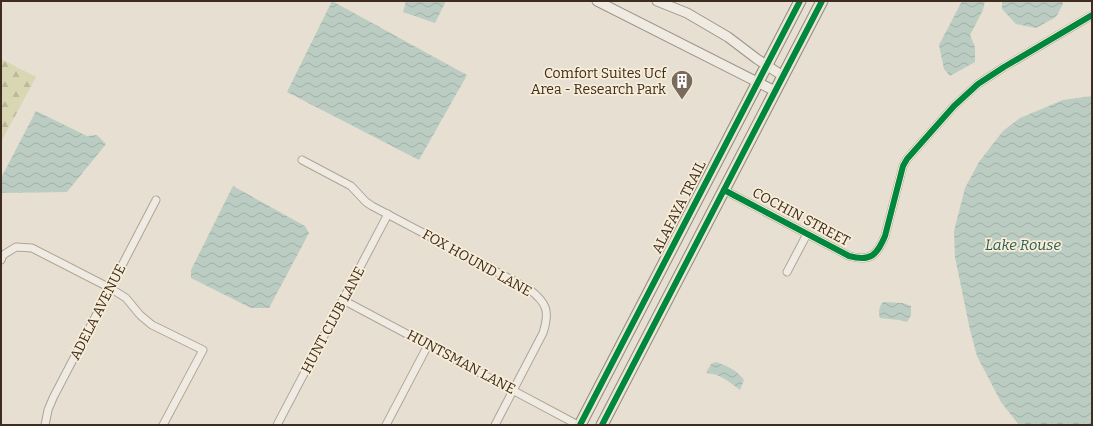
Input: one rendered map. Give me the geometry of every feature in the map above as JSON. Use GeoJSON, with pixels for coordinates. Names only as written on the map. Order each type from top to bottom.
{"type":"FeatureCollection","features":[{"type":"Feature","properties":{"kind":"main road"},"geometry":{"type":"LineString","coordinates":[[597,1],[776,91]]}},
{"type":"Feature","properties":{"kind":"main road"},"geometry":{"type":"LineString","coordinates":[[657,1],[687,13],[728,37],[783,76]]}},
{"type":"Feature","properties":{"kind":"main road","name":"ALAFAYA TRAIL"},"geometry":{"type":"LineString","coordinates":[[579,425],[800,1]]}},
{"type":"Feature","properties":{"kind":"main road"},"geometry":{"type":"LineString","coordinates":[[602,425],[822,1]]}},
{"type":"Feature","properties":{"kind":"main road"},"geometry":{"type":"LineString","coordinates":[[590,406],[591,425]]}},
{"type":"Feature","properties":{"kind":"street","name":"COCHIN STREET"},"geometry":{"type":"LineString","coordinates":[[724,190],[849,256],[859,259],[868,258],[876,253],[881,247],[903,166],[907,159],[954,106],[978,84],[1004,66],[1092,15]]}},
{"type":"Feature","properties":{"kind":"street","name":"FOX HOUND LANE"},"geometry":{"type":"LineString","coordinates":[[302,160],[351,186],[366,202],[529,289],[544,303],[547,312],[547,322],[543,333],[495,425]]}},
{"type":"Feature","properties":{"kind":"street","name":"ADELA AVENUE"},"geometry":{"type":"LineString","coordinates":[[45,425],[48,410],[53,398],[156,200]]}},
{"type":"Feature","properties":{"kind":"street","name":"HUNT CLUB LANE"},"geometry":{"type":"LineString","coordinates":[[277,425],[388,214]]}},
{"type":"Feature","properties":{"kind":"street"},"geometry":{"type":"LineString","coordinates":[[787,272],[807,234]]}},
{"type":"Feature","properties":{"kind":"street"},"geometry":{"type":"LineString","coordinates":[[1,260],[3,255],[16,247],[32,248],[110,288],[126,298],[140,315],[152,325],[203,350],[163,425]]}},
{"type":"Feature","properties":{"kind":"street","name":"HUNTSMAN LANE"},"geometry":{"type":"LineString","coordinates":[[343,300],[579,425]]}},
{"type":"Feature","properties":{"kind":"street"},"geometry":{"type":"LineString","coordinates":[[386,425],[428,345]]}},
{"type":"Feature","properties":{"kind":"green space"},"geometry":{"type":"Polygon","coordinates":[[[1,59],[36,77],[1,142],[1,59]]]}},
{"type":"Feature","properties":{"kind":"water"},"geometry":{"type":"Polygon","coordinates":[[[332,1],[467,75],[419,160],[287,92],[332,1]]]}},
{"type":"Feature","properties":{"kind":"water"},"geometry":{"type":"Polygon","coordinates":[[[406,1],[446,1],[435,23],[403,12],[406,1]]]}},
{"type":"Feature","properties":{"kind":"water"},"geometry":{"type":"Polygon","coordinates":[[[962,1],[985,1],[983,10],[970,35],[975,47],[975,62],[950,76],[944,69],[939,45],[962,1]]]}},
{"type":"Feature","properties":{"kind":"water"},"geometry":{"type":"Polygon","coordinates":[[[1002,1],[1062,1],[1063,4],[1056,17],[1036,28],[1016,24],[1002,9],[1002,1]]]}},
{"type":"Feature","properties":{"kind":"water","name":"Lake Rouse"},"geometry":{"type":"Polygon","coordinates":[[[1092,96],[1092,425],[1019,425],[1001,402],[977,356],[955,257],[954,231],[965,188],[979,162],[1003,131],[1020,118],[1063,100],[1092,96]]]}},
{"type":"Feature","properties":{"kind":"water"},"geometry":{"type":"Polygon","coordinates":[[[36,111],[87,136],[97,135],[106,144],[67,192],[1,193],[1,178],[36,111]]]}},
{"type":"Feature","properties":{"kind":"water"},"geometry":{"type":"Polygon","coordinates":[[[233,186],[305,226],[309,233],[269,308],[251,308],[191,278],[191,270],[233,186]]]}},
{"type":"Feature","properties":{"kind":"water"},"geometry":{"type":"Polygon","coordinates":[[[883,302],[903,303],[911,306],[911,315],[907,322],[880,318],[879,310],[883,302]]]}},
{"type":"Feature","properties":{"kind":"water"},"geometry":{"type":"Polygon","coordinates":[[[716,362],[732,369],[744,380],[740,390],[719,376],[706,373],[711,364],[716,362]]]}},
{"type":"Feature","properties":{"kind":"cycle path"},"geometry":{"type":"LineString","coordinates":[[580,425],[800,1]]}},
{"type":"Feature","properties":{"kind":"cycle path"},"geometry":{"type":"LineString","coordinates":[[602,425],[822,1]]}},
{"type":"Feature","properties":{"kind":"cycle path"},"geometry":{"type":"LineString","coordinates":[[724,190],[849,256],[857,258],[868,257],[876,252],[885,236],[903,166],[907,159],[954,106],[978,84],[1092,15]]}},
{"type":"Feature","properties":{"kind":"place","name":"Comfort Suites Ucf Area - Research Park"},"geometry":{"type":"Point","coordinates":[682,100]}}]}
